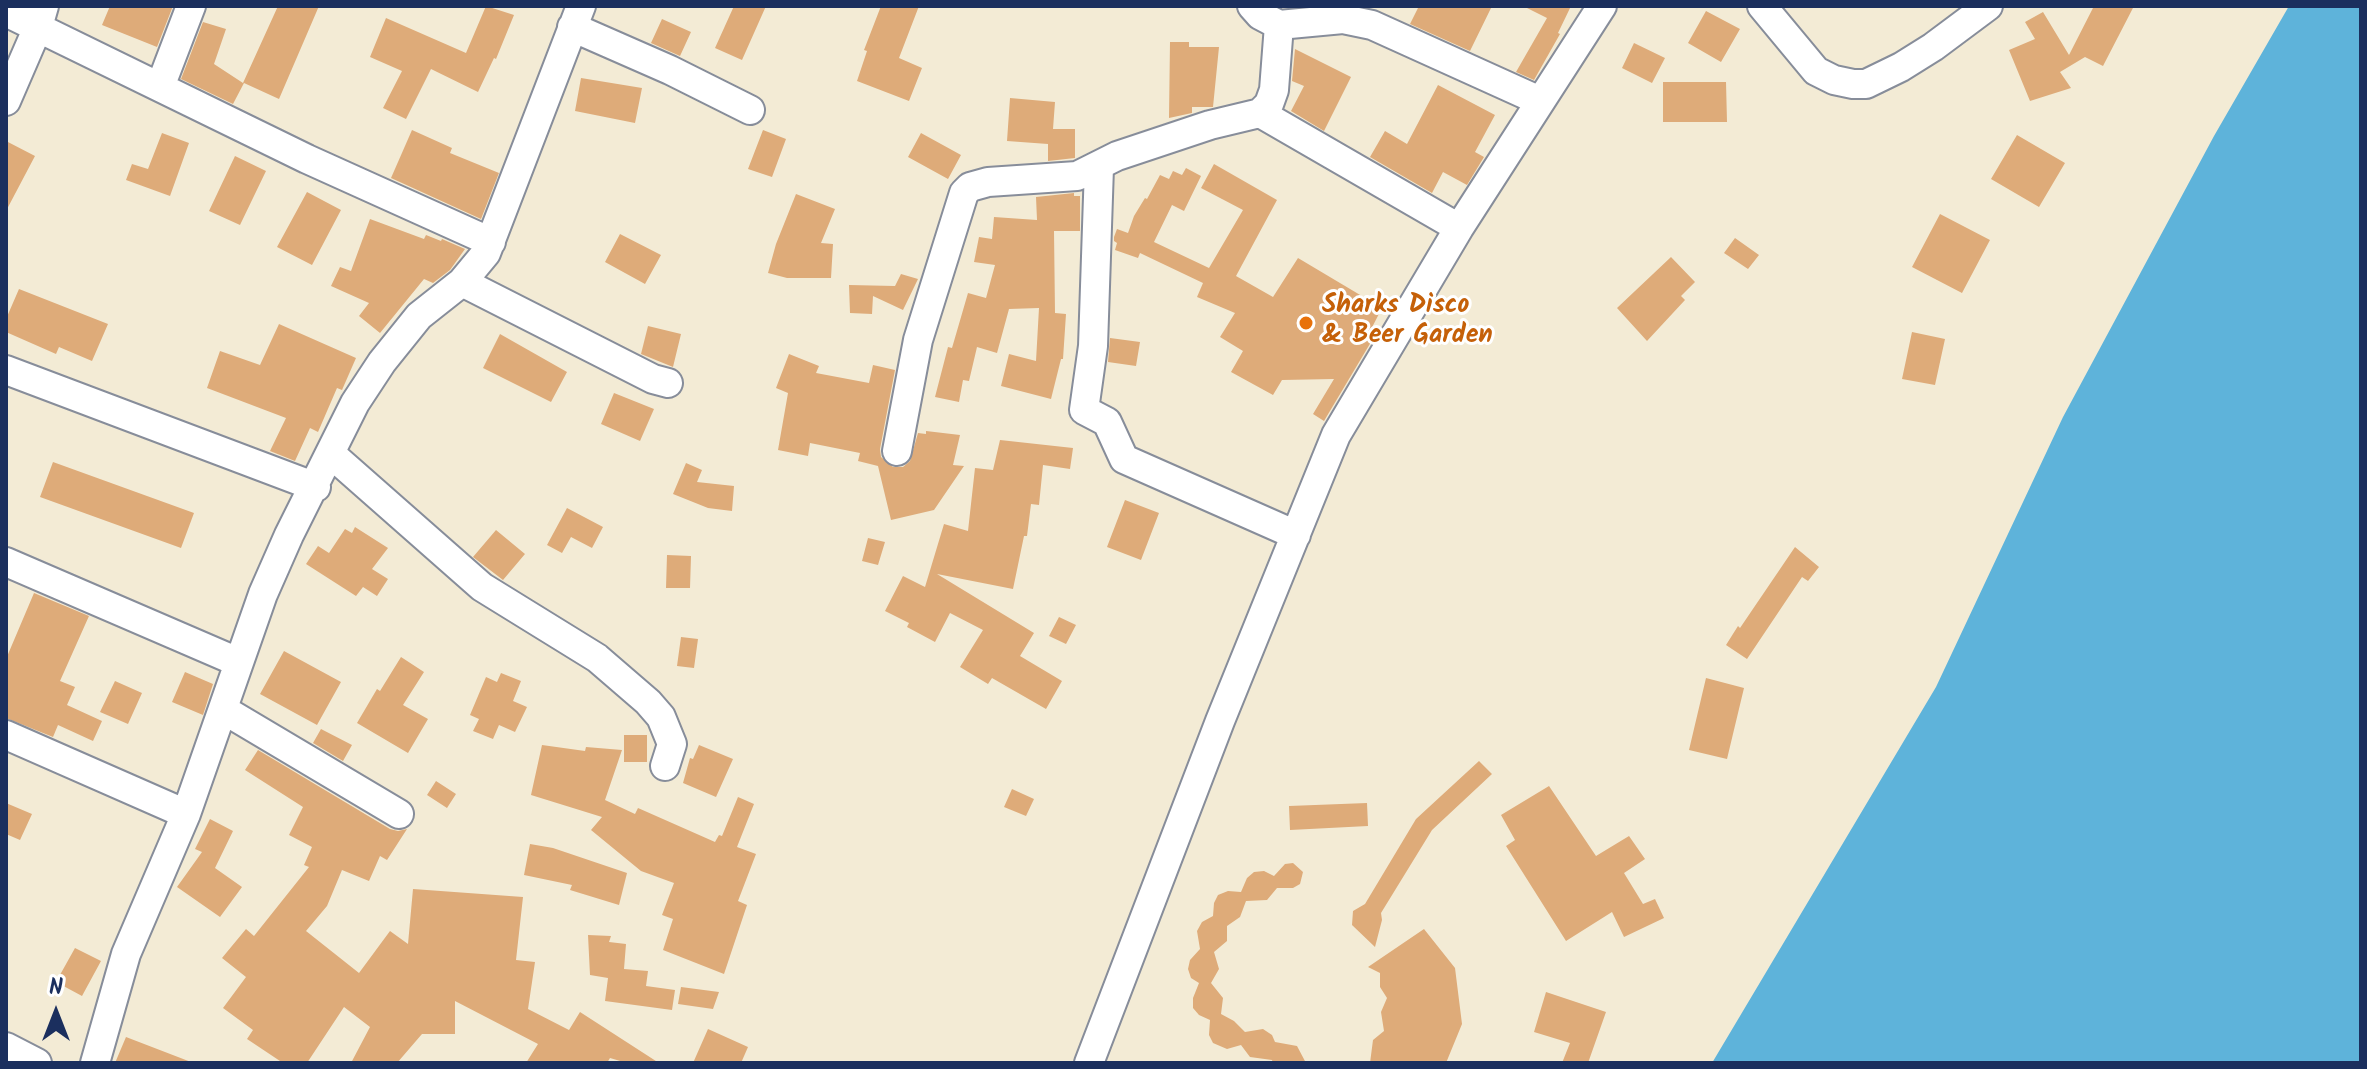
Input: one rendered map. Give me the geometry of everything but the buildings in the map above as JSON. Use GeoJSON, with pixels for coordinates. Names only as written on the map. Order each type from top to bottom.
{"type":"FeatureCollection","features":[{"type":"Feature","properties":{"kind":"street"},"geometry":{"type":"LineString","coordinates":[[160,87],[191,6]]}},
{"type":"Feature","properties":{"kind":"street"},"geometry":{"type":"LineString","coordinates":[[1252,6],[1260,15],[1279,25],[1343,19],[1372,25],[1540,101]]}},
{"type":"Feature","properties":{"kind":"street"},"geometry":{"type":"LineString","coordinates":[[1089,1063],[1220,721],[1336,435],[1459,228],[1602,6]]}},
{"type":"Feature","properties":{"kind":"street"},"geometry":{"type":"LineString","coordinates":[[1765,7],[1816,71],[1834,80],[1866,84],[1933,47],[1988,6]]}},
{"type":"Feature","properties":{"kind":"street"},"geometry":{"type":"LineString","coordinates":[[6,12],[41,16],[160,87],[307,159],[491,242]]}},
{"type":"Feature","properties":{"kind":"street"},"geometry":{"type":"LineString","coordinates":[[6,101],[41,16]]}},
{"type":"Feature","properties":{"kind":"street"},"geometry":{"type":"LineString","coordinates":[[95,1063],[126,954],[186,814],[268,582],[355,403],[395,343],[419,316],[462,282],[479,263],[491,242],[576,17],[670,70],[750,110]]}},
{"type":"Feature","properties":{"kind":"street"},"geometry":{"type":"LineString","coordinates":[[897,451],[918,340],[964,193],[978,183],[1077,176],[1117,156],[1210,125],[1260,113],[1269,104],[1274,90],[1279,25]]}},
{"type":"Feature","properties":{"kind":"street"},"geometry":{"type":"LineString","coordinates":[[1260,113],[1459,228]]}},
{"type":"Feature","properties":{"kind":"street"},"geometry":{"type":"LineString","coordinates":[[1099,167],[1093,346],[1084,410],[1107,422],[1124,459],[1296,535]]}},
{"type":"Feature","properties":{"kind":"street"},"geometry":{"type":"LineString","coordinates":[[462,282],[653,379],[668,383]]}},
{"type":"Feature","properties":{"kind":"street"},"geometry":{"type":"LineString","coordinates":[[6,370],[316,487]]}},
{"type":"Feature","properties":{"kind":"street"},"geometry":{"type":"LineString","coordinates":[[331,454],[482,587],[597,658],[648,702],[661,717],[672,744],[665,766]]}},
{"type":"Feature","properties":{"kind":"street"},"geometry":{"type":"LineString","coordinates":[[6,562],[238,662]]}},
{"type":"Feature","properties":{"kind":"street"},"geometry":{"type":"LineString","coordinates":[[224,710],[399,814]]}},
{"type":"Feature","properties":{"kind":"street"},"geometry":{"type":"LineString","coordinates":[[6,735],[186,814]]}},
{"type":"Feature","properties":{"kind":"street"},"geometry":{"type":"LineString","coordinates":[[6,1047],[37,1063]]}},
{"type":"Feature","properties":{"kind":"water"},"geometry":{"type":"Polygon","coordinates":[[[2289,6],[2361,6],[2361,1063],[1712,1063],[1936,687],[2063,417],[2214,136],[2289,6]]]}},
{"type":"Feature","properties":{"kind":"place","name":"Sharks Disco & Beer Garden"},"geometry":{"type":"Point","coordinates":[1306,323]}}]}
